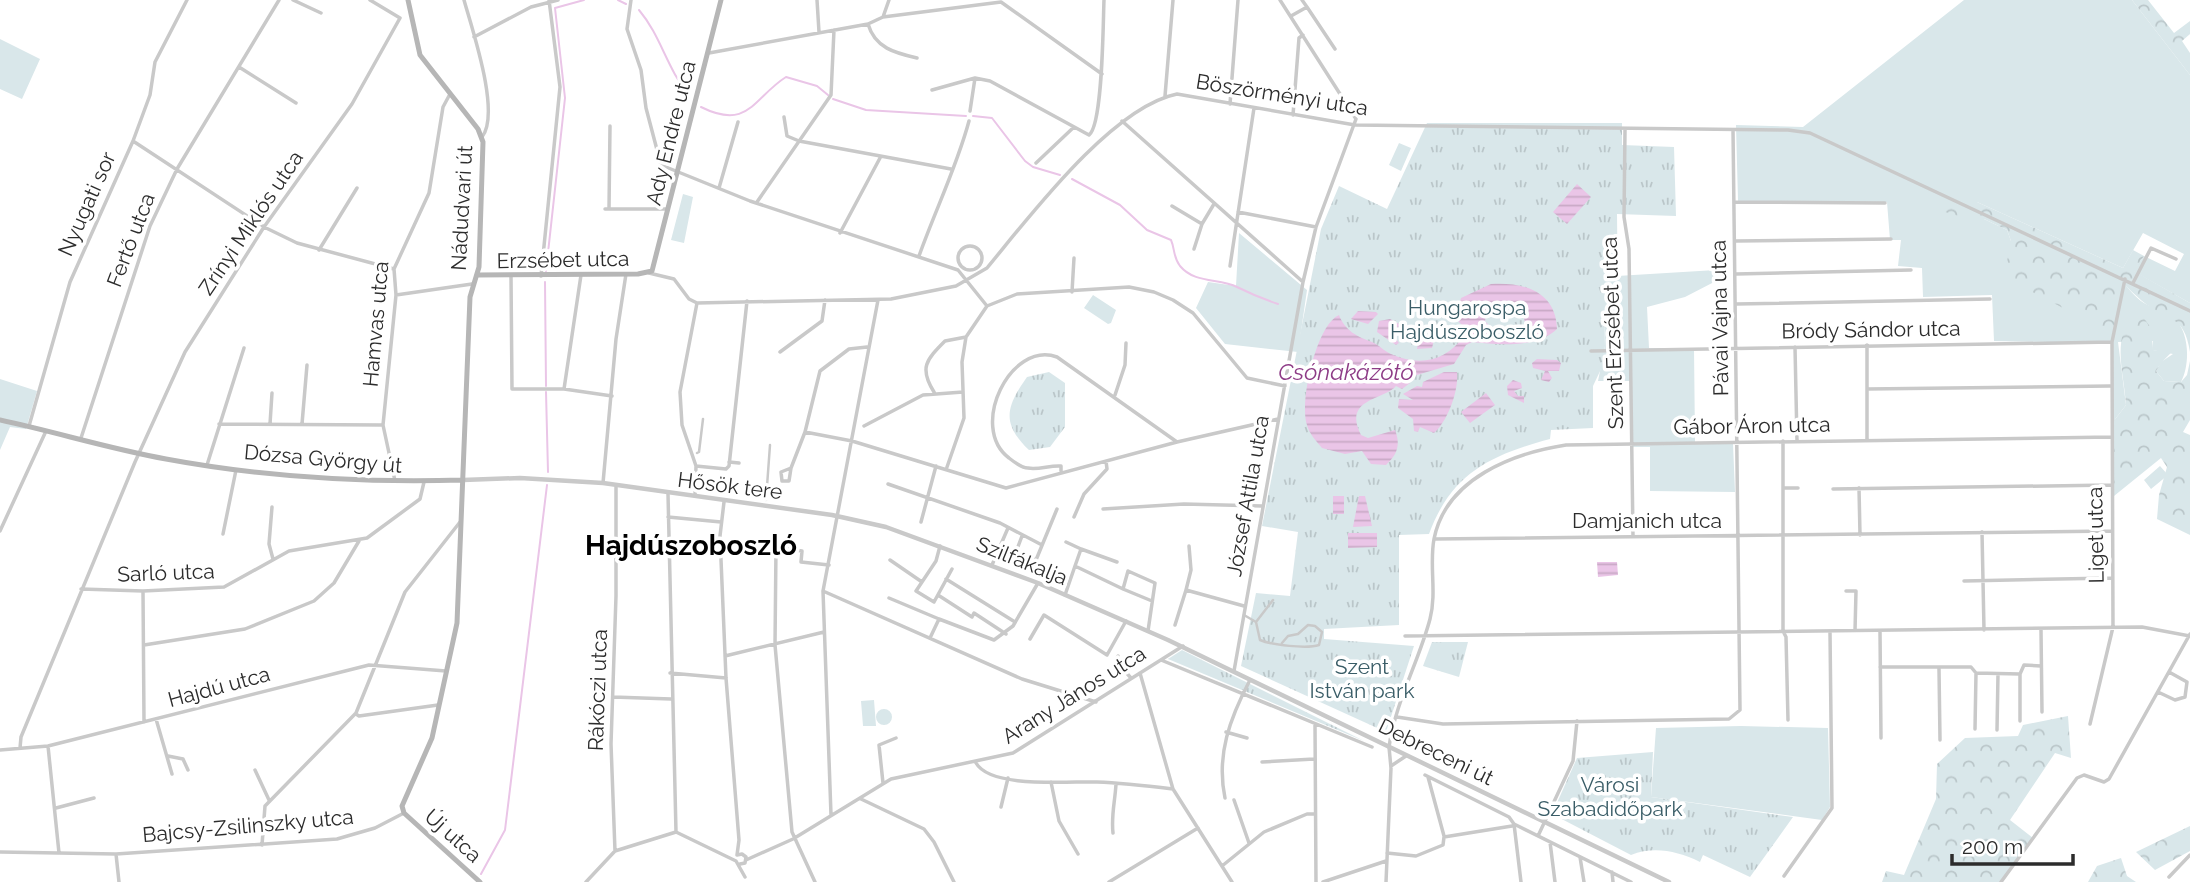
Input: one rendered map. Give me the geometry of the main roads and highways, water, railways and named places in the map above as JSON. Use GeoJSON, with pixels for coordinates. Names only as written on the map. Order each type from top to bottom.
{"type":"FeatureCollection","features":[{"type":"Feature","properties":{"kind":"main road","name":"Nádudvari út"},"geometry":{"type":"LineString","coordinates":[[408,0],[420,55],[482,137],[482,206],[477,275],[472,284],[463,480]]}},
{"type":"Feature","properties":{"kind":"main road","name":"Ady Endre utca"},"geometry":{"type":"LineString","coordinates":[[649,273],[654,268],[721,0]]}},
{"type":"Feature","properties":{"kind":"main road","name":"Erzsébet utca"},"geometry":{"type":"LineString","coordinates":[[477,275],[649,273]]}},
{"type":"Feature","properties":{"kind":"main road","name":"Dózsa György út"},"geometry":{"type":"LineString","coordinates":[[0,421],[207,465],[396,483],[463,480]]}},
{"type":"Feature","properties":{"kind":"main road","name":"Új utca"},"geometry":{"type":"LineString","coordinates":[[463,480],[457,623],[428,750],[402,806],[404,813],[480,882]]}},
{"type":"Feature","properties":{"kind":"water"},"geometry":{"type":"Polygon","coordinates":[[[1577,184],[1591,197],[1567,224],[1553,212],[1577,184]]]}},
{"type":"Feature","properties":{"kind":"water","name":"Csónakázótó"},"geometry":{"type":"Polygon","coordinates":[[[1491,284],[1526,287],[1544,298],[1551,306],[1557,329],[1539,339],[1517,344],[1472,342],[1466,345],[1454,364],[1410,377],[1410,383],[1402,389],[1396,386],[1367,402],[1357,414],[1361,435],[1368,438],[1395,430],[1397,449],[1386,465],[1371,464],[1362,451],[1345,454],[1322,448],[1308,428],[1305,400],[1317,348],[1331,322],[1339,315],[1352,333],[1391,354],[1422,361],[1441,356],[1464,336],[1462,325],[1455,318],[1461,298],[1491,284]],[[1499,304],[1487,310],[1485,321],[1500,338],[1512,337],[1525,326],[1525,321],[1521,313],[1499,304]]]}},
{"type":"Feature","properties":{"kind":"water"},"geometry":{"type":"Polygon","coordinates":[[[1358,311],[1378,314],[1368,324],[1351,319],[1358,311]]]}},
{"type":"Feature","properties":{"kind":"water"},"geometry":{"type":"Polygon","coordinates":[[[1390,319],[1401,325],[1391,332],[1399,343],[1396,345],[1377,332],[1379,321],[1390,319]]]}},
{"type":"Feature","properties":{"kind":"water"},"geometry":{"type":"Polygon","coordinates":[[[1420,334],[1429,341],[1434,340],[1432,348],[1417,349],[1420,334]]]}},
{"type":"Feature","properties":{"kind":"water"},"geometry":{"type":"Polygon","coordinates":[[[1537,359],[1557,360],[1561,363],[1559,371],[1548,371],[1552,378],[1549,382],[1541,380],[1545,371],[1533,368],[1532,363],[1537,359]]]}},
{"type":"Feature","properties":{"kind":"water"},"geometry":{"type":"Polygon","coordinates":[[[1444,372],[1457,372],[1456,387],[1448,413],[1434,433],[1420,427],[1418,432],[1414,431],[1413,419],[1398,408],[1399,399],[1413,400],[1403,394],[1417,386],[1422,387],[1423,382],[1444,372]]]}},
{"type":"Feature","properties":{"kind":"water"},"geometry":{"type":"Polygon","coordinates":[[[1513,380],[1521,383],[1522,388],[1514,391],[1518,396],[1524,396],[1524,403],[1508,395],[1507,386],[1513,380]]]}},
{"type":"Feature","properties":{"kind":"water"},"geometry":{"type":"Polygon","coordinates":[[[1486,393],[1495,405],[1470,423],[1461,412],[1486,393]]]}},
{"type":"Feature","properties":{"kind":"water"},"geometry":{"type":"Polygon","coordinates":[[[1333,496],[1344,496],[1344,514],[1333,514],[1333,496]]]}},
{"type":"Feature","properties":{"kind":"water"},"geometry":{"type":"Polygon","coordinates":[[[1359,496],[1365,496],[1372,526],[1353,527],[1359,496]]]}},
{"type":"Feature","properties":{"kind":"water"},"geometry":{"type":"Polygon","coordinates":[[[1348,533],[1377,533],[1377,547],[1348,548],[1348,533]]]}},
{"type":"Feature","properties":{"kind":"water"},"geometry":{"type":"Polygon","coordinates":[[[1597,562],[1617,562],[1618,575],[1598,577],[1597,562]]]}},
{"type":"Feature","properties":{"kind":"waterway"},"geometry":{"type":"LineString","coordinates":[[546,271],[565,98],[555,8],[584,0]]}},
{"type":"Feature","properties":{"kind":"waterway"},"geometry":{"type":"LineString","coordinates":[[618,0],[626,4]]}},
{"type":"Feature","properties":{"kind":"waterway"},"geometry":{"type":"LineString","coordinates":[[639,10],[689,95]]}},
{"type":"Feature","properties":{"kind":"waterway"},"geometry":{"type":"LineString","coordinates":[[701,107],[730,115],[741,113],[786,77],[817,86],[828,95]]}},
{"type":"Feature","properties":{"kind":"waterway"},"geometry":{"type":"LineString","coordinates":[[833,99],[866,110],[966,116]]}},
{"type":"Feature","properties":{"kind":"waterway"},"geometry":{"type":"LineString","coordinates":[[973,116],[992,118],[1025,161],[1033,167],[1060,175]]}},
{"type":"Feature","properties":{"kind":"waterway"},"geometry":{"type":"LineString","coordinates":[[1072,179],[1120,205],[1147,230],[1171,240],[1176,259],[1186,272],[1200,278],[1230,284],[1278,304]]}},
{"type":"Feature","properties":{"kind":"waterway"},"geometry":{"type":"LineString","coordinates":[[545,282],[546,386]]}},
{"type":"Feature","properties":{"kind":"waterway"},"geometry":{"type":"LineString","coordinates":[[546,392],[548,472]]}},
{"type":"Feature","properties":{"kind":"waterway"},"geometry":{"type":"LineString","coordinates":[[481,874],[505,830],[547,485]]}},
{"type":"Feature","properties":{"kind":"district","name":"Hajdúszoboszló"},"geometry":{"type":"Point","coordinates":[691,545]}},
{"type":"Feature","properties":{"kind":"park label","name":"Hungarospa Hajdúszoboszló"},"geometry":{"type":"Point","coordinates":[1467,320]}},
{"type":"Feature","properties":{"kind":"park label","name":"Szent István park"},"geometry":{"type":"Point","coordinates":[1362,679]}},
{"type":"Feature","properties":{"kind":"park label","name":"Városi Szabadidőpark"},"geometry":{"type":"Point","coordinates":[1610,797]}}]}
